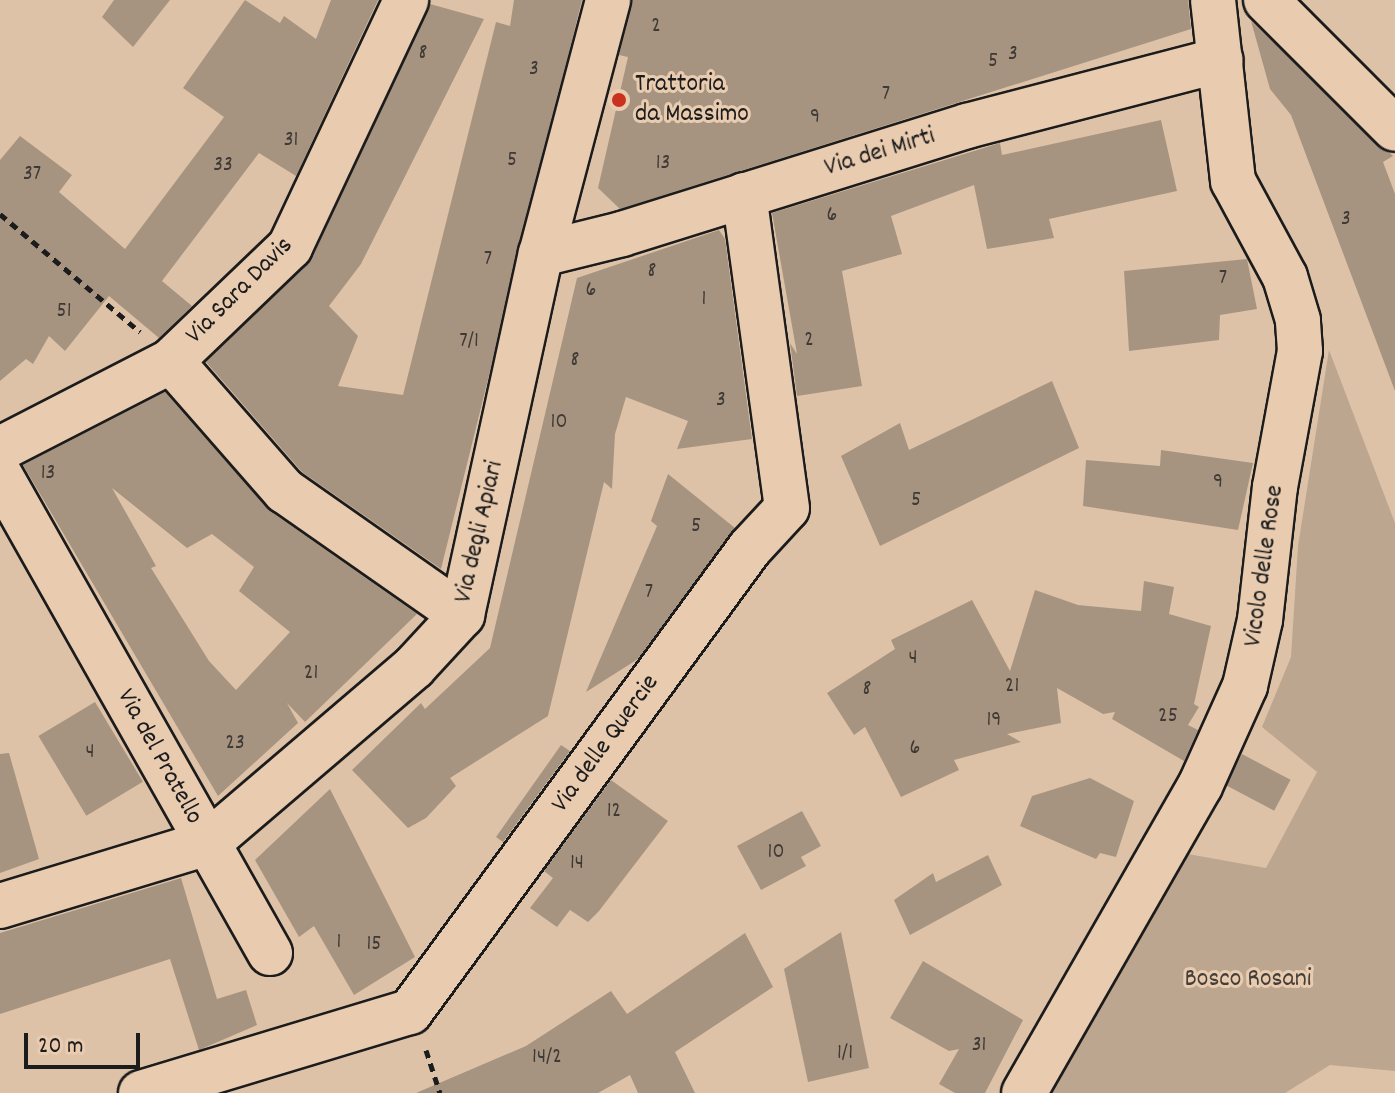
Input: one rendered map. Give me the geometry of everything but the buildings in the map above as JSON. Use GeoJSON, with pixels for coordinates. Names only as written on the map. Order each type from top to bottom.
{"type":"FeatureCollection","features":[{"type":"Feature","properties":{"kind":"street","name":"Via Sara Davis"},"geometry":{"type":"LineString","coordinates":[[0,449],[171,361],[290,247],[406,0]]}},
{"type":"Feature","properties":{"kind":"street","name":"Via degli Apiari"},"geometry":{"type":"LineString","coordinates":[[0,906],[208,843],[414,667],[462,615],[541,254],[608,0]]}},
{"type":"Feature","properties":{"kind":"street","name":"Vicolo delle Rose"},"geometry":{"type":"LineString","coordinates":[[1024,1093],[1200,786],[1245,686],[1255,645],[1275,487],[1300,351],[1285,277],[1247,215],[1233,181],[1213,0]]}},
{"type":"Feature","properties":{"kind":"street"},"geometry":{"type":"LineString","coordinates":[[1266,0],[1395,129]]}},
{"type":"Feature","properties":{"kind":"street","name":"Via dei Mirti"},"geometry":{"type":"LineString","coordinates":[[541,254],[967,126],[1221,60]]}},
{"type":"Feature","properties":{"kind":"street","name":"Via delle Quercie"},"geometry":{"type":"LineString","coordinates":[[141,1093],[410,1012],[750,548],[787,508],[744,195]]}},
{"type":"Feature","properties":{"kind":"street"},"geometry":{"type":"LineString","coordinates":[[171,361],[285,491],[462,615]]}},
{"type":"Feature","properties":{"kind":"street","name":"Via del Pratello"},"geometry":{"type":"LineString","coordinates":[[0,475],[270,953]]}},
{"type":"Feature","properties":{"kind":"path"},"geometry":{"type":"LineString","coordinates":[[0,214],[171,361]]}},
{"type":"Feature","properties":{"kind":"green space","name":"Bosco Rosani"},"geometry":{"type":"Polygon","coordinates":[[[1329,350],[1395,523],[1395,1071],[1330,1065],[1285,1093],[1049,1093],[1188,854],[1266,868],[1317,772],[1262,727],[1291,657],[1298,546],[1329,350]]]}},
{"type":"Feature","properties":{"kind":"place","name":"Trattoria da Massimo"},"geometry":{"type":"Point","coordinates":[619,100]}}]}
